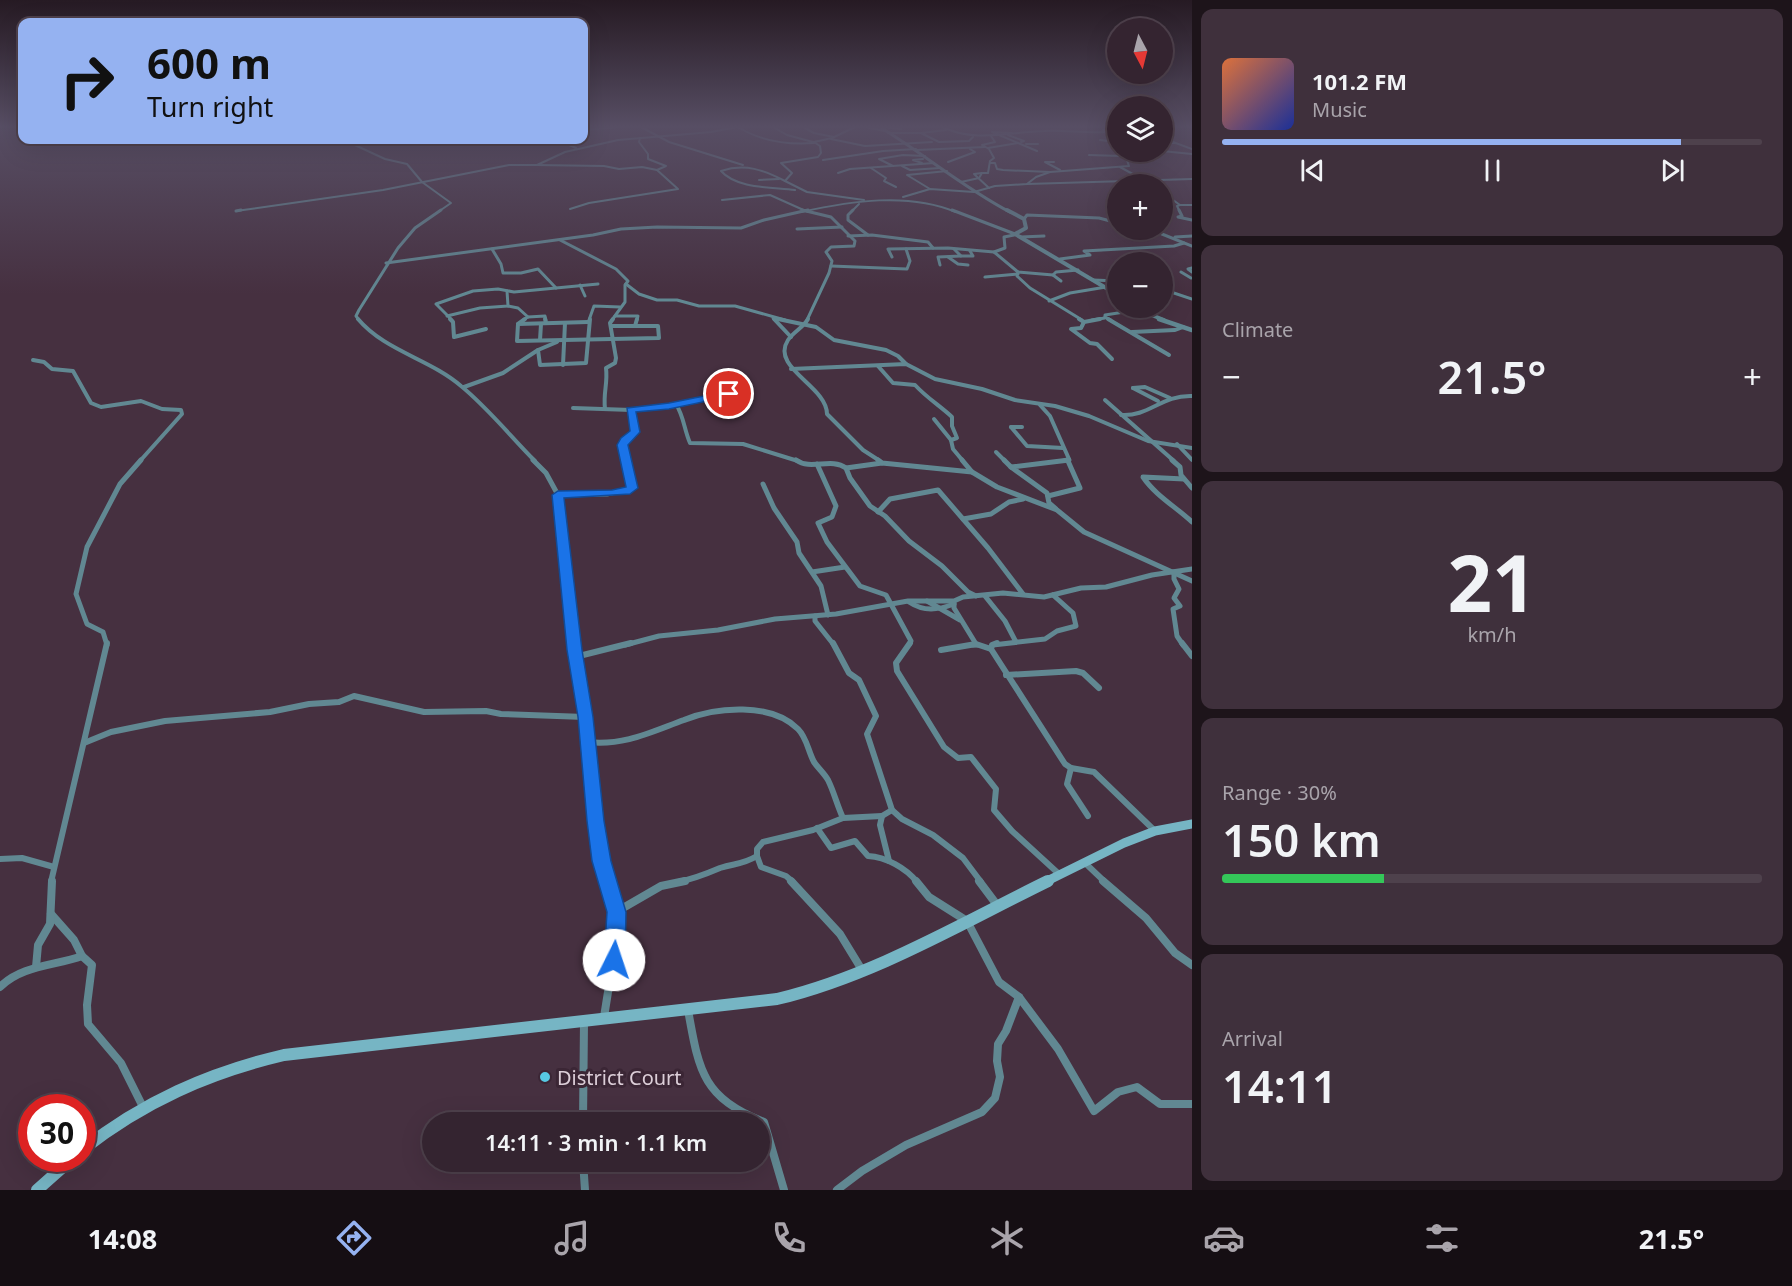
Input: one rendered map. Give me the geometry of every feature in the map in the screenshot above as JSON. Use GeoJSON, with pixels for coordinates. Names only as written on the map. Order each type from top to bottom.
{"type":"FeatureCollection","features":[{"type":"Feature","properties":{"kind":"main road"},"geometry":{"type":"LineString","coordinates":[[96,1140],[142,1105],[210,1074],[284,1055],[688,1010],[798,995],[837,984],[1084,862],[1155,831],[1192,824]]}},
{"type":"Feature","properties":{"kind":"main road"},"geometry":{"type":"LineString","coordinates":[[36,1190],[57,1172]]}},
{"type":"Feature","properties":{"kind":"street"},"geometry":{"type":"LineString","coordinates":[[236,210],[300,203],[419,183]]}},
{"type":"Feature","properties":{"kind":"street"},"geometry":{"type":"LineString","coordinates":[[423,183],[447,198],[451,202],[450,205],[415,228],[386,263],[356,316],[389,345],[439,370],[464,387],[546,473],[558,495],[575,657],[585,717],[602,861],[616,912],[615,954],[604,1018]]}},
{"type":"Feature","properties":{"kind":"street"},"geometry":{"type":"LineString","coordinates":[[570,209],[589,203],[678,189],[671,183]]}},
{"type":"Feature","properties":{"kind":"street"},"geometry":{"type":"LineString","coordinates":[[736,183],[800,192]]}},
{"type":"Feature","properties":{"kind":"street"},"geometry":{"type":"LineString","coordinates":[[788,183],[807,192]]}},
{"type":"Feature","properties":{"kind":"street"},"geometry":{"type":"LineString","coordinates":[[887,183],[896,187]]}},
{"type":"Feature","properties":{"kind":"street"},"geometry":{"type":"LineString","coordinates":[[919,183],[930,189]]}},
{"type":"Feature","properties":{"kind":"street"},"geometry":{"type":"LineString","coordinates":[[962,183],[974,192],[1024,219],[1026,228],[1004,237],[1005,248],[994,252]]}},
{"type":"Feature","properties":{"kind":"street"},"geometry":{"type":"LineString","coordinates":[[984,183],[989,188]]}},
{"type":"Feature","properties":{"kind":"street"},"geometry":{"type":"LineString","coordinates":[[386,263],[560,240],[621,229],[741,228],[764,220],[807,211],[897,199],[930,189],[974,192],[989,188],[1042,183]]}},
{"type":"Feature","properties":{"kind":"street"},"geometry":{"type":"LineString","coordinates":[[792,185],[795,190]]}},
{"type":"Feature","properties":{"kind":"street"},"geometry":{"type":"LineString","coordinates":[[660,192],[675,194]]}},
{"type":"Feature","properties":{"kind":"street"},"geometry":{"type":"LineString","coordinates":[[722,200],[807,192],[878,201]]}},
{"type":"Feature","properties":{"kind":"street"},"geometry":{"type":"LineString","coordinates":[[770,195],[807,211],[831,217],[855,241],[854,246],[836,246],[826,252],[832,261],[831,266],[805,325],[791,337],[785,351],[786,361],[791,369],[803,376],[827,407],[827,414],[843,431],[882,463]]}},
{"type":"Feature","properties":{"kind":"street"},"geometry":{"type":"LineString","coordinates":[[906,197],[909,200]]}},
{"type":"Feature","properties":{"kind":"street"},"geometry":{"type":"LineString","coordinates":[[897,199],[937,204],[981,223],[1015,234],[1106,287]]}},
{"type":"Feature","properties":{"kind":"street"},"geometry":{"type":"LineString","coordinates":[[1173,200],[1180,205],[1192,205]]}},
{"type":"Feature","properties":{"kind":"street"},"geometry":{"type":"LineString","coordinates":[[861,203],[848,215],[848,220],[868,235]]}},
{"type":"Feature","properties":{"kind":"street"},"geometry":{"type":"LineString","coordinates":[[1180,205],[1177,206],[1182,216],[1178,217],[1192,220]]}},
{"type":"Feature","properties":{"kind":"street"},"geometry":{"type":"LineString","coordinates":[[1024,219],[1027,215],[1050,215],[1107,220]]}},
{"type":"Feature","properties":{"kind":"street"},"geometry":{"type":"LineString","coordinates":[[797,229],[842,227]]}},
{"type":"Feature","properties":{"kind":"street"},"geometry":{"type":"LineString","coordinates":[[848,236],[868,235],[915,239],[919,242],[928,242],[933,248]]}},
{"type":"Feature","properties":{"kind":"street"},"geometry":{"type":"LineString","coordinates":[[1021,237],[1044,236]]}},
{"type":"Feature","properties":{"kind":"street"},"geometry":{"type":"LineString","coordinates":[[1173,238],[1192,236]]}},
{"type":"Feature","properties":{"kind":"street"},"geometry":{"type":"LineString","coordinates":[[1173,238],[1192,246]]}},
{"type":"Feature","properties":{"kind":"street"},"geometry":{"type":"LineString","coordinates":[[560,240],[616,268],[628,280],[625,302],[611,326],[616,358],[615,363],[606,368],[608,381],[603,391],[606,410]]}},
{"type":"Feature","properties":{"kind":"street"},"geometry":{"type":"LineString","coordinates":[[1060,259],[1090,255],[1084,251],[1184,243]]}},
{"type":"Feature","properties":{"kind":"street"},"geometry":{"type":"LineString","coordinates":[[952,248],[962,256]]}},
{"type":"Feature","properties":{"kind":"street"},"geometry":{"type":"LineString","coordinates":[[891,257],[888,249],[952,248],[994,252],[999,254],[1030,288],[1083,322],[1107,315]]}},
{"type":"Feature","properties":{"kind":"street"},"geometry":{"type":"LineString","coordinates":[[492,249],[503,267],[503,273],[521,273],[538,269],[556,288]]}},
{"type":"Feature","properties":{"kind":"street"},"geometry":{"type":"LineString","coordinates":[[831,266],[907,269],[910,261],[906,249]]}},
{"type":"Feature","properties":{"kind":"street"},"geometry":{"type":"LineString","coordinates":[[940,265],[938,258],[974,255],[969,250]]}},
{"type":"Feature","properties":{"kind":"street"},"geometry":{"type":"LineString","coordinates":[[948,257],[958,264],[968,265]]}},
{"type":"Feature","properties":{"kind":"street"},"geometry":{"type":"LineString","coordinates":[[985,277],[1018,273],[1053,274],[1078,270]]}},
{"type":"Feature","properties":{"kind":"street"},"geometry":{"type":"LineString","coordinates":[[1181,272],[1192,278]]}},
{"type":"Feature","properties":{"kind":"street"},"geometry":{"type":"LineString","coordinates":[[1053,274],[1061,281]]}},
{"type":"Feature","properties":{"kind":"street"},"geometry":{"type":"LineString","coordinates":[[1093,279],[1107,280]]}},
{"type":"Feature","properties":{"kind":"street"},"geometry":{"type":"LineString","coordinates":[[486,329],[454,337],[453,322],[436,305],[437,303],[474,291],[498,289],[507,291],[598,284]]}},
{"type":"Feature","properties":{"kind":"street"},"geometry":{"type":"LineString","coordinates":[[626,284],[639,294],[657,300],[677,300],[699,306],[735,306],[772,318],[805,325],[823,331],[834,340],[886,350],[935,380],[1055,406],[1089,416],[1148,441],[1192,448]]}},
{"type":"Feature","properties":{"kind":"street"},"geometry":{"type":"LineString","coordinates":[[580,285],[585,296]]}},
{"type":"Feature","properties":{"kind":"street"},"geometry":{"type":"LineString","coordinates":[[1049,301],[1070,293],[1106,287]]}},
{"type":"Feature","properties":{"kind":"street"},"geometry":{"type":"LineString","coordinates":[[507,291],[508,306]]}},
{"type":"Feature","properties":{"kind":"street"},"geometry":{"type":"LineString","coordinates":[[1173,293],[1192,299]]}},
{"type":"Feature","properties":{"kind":"street"},"geometry":{"type":"LineString","coordinates":[[447,316],[480,308],[508,306],[518,308],[528,316],[545,316],[540,340]]}},
{"type":"Feature","properties":{"kind":"street"},"geometry":{"type":"LineString","coordinates":[[538,350],[540,365],[587,362],[588,322],[594,306],[620,307]]}},
{"type":"Feature","properties":{"kind":"street"},"geometry":{"type":"LineString","coordinates":[[518,324],[528,316]]}},
{"type":"Feature","properties":{"kind":"street"},"geometry":{"type":"LineString","coordinates":[[615,316],[638,316],[635,326]]}},
{"type":"Feature","properties":{"kind":"street"},"geometry":{"type":"LineString","coordinates":[[1105,317],[1169,355]]}},
{"type":"Feature","properties":{"kind":"street"},"geometry":{"type":"LineString","coordinates":[[772,318],[791,337]]}},
{"type":"Feature","properties":{"kind":"street"},"geometry":{"type":"LineString","coordinates":[[1159,318],[1192,330]]}},
{"type":"Feature","properties":{"kind":"street"},"geometry":{"type":"LineString","coordinates":[[518,324],[588,322]]}},
{"type":"Feature","properties":{"kind":"street"},"geometry":{"type":"LineString","coordinates":[[1083,322],[1081,328],[1071,329],[1090,343],[1097,344],[1112,359]]}},
{"type":"Feature","properties":{"kind":"street"},"geometry":{"type":"LineString","coordinates":[[563,365],[565,323]]}},
{"type":"Feature","properties":{"kind":"street"},"geometry":{"type":"LineString","coordinates":[[518,324],[518,341],[659,338],[658,326],[611,326]]}},
{"type":"Feature","properties":{"kind":"street"},"geometry":{"type":"LineString","coordinates":[[1132,332],[1174,330],[1183,327]]}},
{"type":"Feature","properties":{"kind":"street"},"geometry":{"type":"LineString","coordinates":[[464,387],[502,372],[538,350],[564,340]]}},
{"type":"Feature","properties":{"kind":"street"},"geometry":{"type":"LineString","coordinates":[[33,360],[44,362],[52,369],[73,371],[91,403],[101,407],[141,401],[162,410],[181,410],[182,414],[120,484],[87,547],[76,594],[87,624],[103,632],[107,639],[107,651],[88,717],[54,867],[49,906],[50,924],[38,945],[36,967]]}},
{"type":"Feature","properties":{"kind":"street"},"geometry":{"type":"LineString","coordinates":[[791,369],[906,364]]}},
{"type":"Feature","properties":{"kind":"street"},"geometry":{"type":"LineString","coordinates":[[877,365],[893,383],[915,385],[930,402],[941,407],[952,417],[952,426],[957,438],[951,440]]}},
{"type":"Feature","properties":{"kind":"street"},"geometry":{"type":"LineString","coordinates":[[1160,402],[1133,388],[1145,387],[1170,398]]}},
{"type":"Feature","properties":{"kind":"street"},"geometry":{"type":"LineString","coordinates":[[573,408],[631,410],[751,393]]}},
{"type":"Feature","properties":{"kind":"street"},"geometry":{"type":"LineString","coordinates":[[1121,415],[1139,414],[1152,404],[1170,398],[1192,396]]}},
{"type":"Feature","properties":{"kind":"street"},"geometry":{"type":"LineString","coordinates":[[1105,400],[1148,441],[1180,467],[1179,471],[1192,488]]}},
{"type":"Feature","properties":{"kind":"street"},"geometry":{"type":"LineString","coordinates":[[676,404],[684,417],[683,428],[691,444],[743,444],[786,457],[803,465],[838,463],[846,468],[863,497],[915,546],[942,566],[965,595],[978,597],[1003,593],[1044,597],[1081,588],[1106,587],[1192,569]]}},
{"type":"Feature","properties":{"kind":"street"},"geometry":{"type":"LineString","coordinates":[[1038,404],[1050,417],[1080,488],[1048,496]]}},
{"type":"Feature","properties":{"kind":"street"},"geometry":{"type":"LineString","coordinates":[[558,495],[619,493],[632,488],[623,445],[625,440],[635,432],[631,410]]}},
{"type":"Feature","properties":{"kind":"street"},"geometry":{"type":"LineString","coordinates":[[934,419],[951,440],[953,449],[974,473],[997,487],[1024,499],[1058,510]]}},
{"type":"Feature","properties":{"kind":"street"},"geometry":{"type":"LineString","coordinates":[[1022,427],[1011,428],[1027,446],[1063,448]]}},
{"type":"Feature","properties":{"kind":"street"},"geometry":{"type":"LineString","coordinates":[[1177,444],[1192,460]]}},
{"type":"Feature","properties":{"kind":"street"},"geometry":{"type":"LineString","coordinates":[[996,452],[1048,496],[1049,503],[1084,532],[1192,581]]}},
{"type":"Feature","properties":{"kind":"street"},"geometry":{"type":"LineString","coordinates":[[1011,467],[1068,461]]}},
{"type":"Feature","properties":{"kind":"street"},"geometry":{"type":"LineString","coordinates":[[846,468],[882,463],[974,473]]}},
{"type":"Feature","properties":{"kind":"street"},"geometry":{"type":"LineString","coordinates":[[817,464],[836,506],[831,517],[819,520],[818,524],[860,586],[886,596],[912,641],[896,663],[897,671],[906,689],[918,704],[944,747],[958,758],[971,757],[989,778],[996,789],[994,810],[1012,831],[1059,874]]}},
{"type":"Feature","properties":{"kind":"street"},"geometry":{"type":"LineString","coordinates":[[1186,480],[1174,477],[1143,477],[1152,489],[1167,499],[1192,522]]}},
{"type":"Feature","properties":{"kind":"street"},"geometry":{"type":"LineString","coordinates":[[762,484],[774,508],[797,542],[799,553],[824,595],[828,615]]}},
{"type":"Feature","properties":{"kind":"street"},"geometry":{"type":"LineString","coordinates":[[878,512],[890,499],[938,490],[1023,594]]}},
{"type":"Feature","properties":{"kind":"street"},"geometry":{"type":"LineString","coordinates":[[963,519],[991,514],[1010,502],[1024,499]]}},
{"type":"Feature","properties":{"kind":"street"},"geometry":{"type":"LineString","coordinates":[[812,572],[845,567]]}},
{"type":"Feature","properties":{"kind":"street"},"geometry":{"type":"LineString","coordinates":[[1174,572],[1174,579],[1179,589],[1174,598],[1180,606],[1173,609],[1177,636],[1192,656]]}},
{"type":"Feature","properties":{"kind":"street"},"geometry":{"type":"LineString","coordinates":[[908,601],[924,610],[941,610],[965,595]]}},
{"type":"Feature","properties":{"kind":"street"},"geometry":{"type":"LineString","coordinates":[[991,649],[992,645],[997,644],[1046,639],[1056,631],[1076,626],[1073,613],[1053,595]]}},
{"type":"Feature","properties":{"kind":"street"},"geometry":{"type":"LineString","coordinates":[[985,596],[1005,621],[1016,642]]}},
{"type":"Feature","properties":{"kind":"street"},"geometry":{"type":"LineString","coordinates":[[575,657],[659,636],[718,630],[803,616],[815,618],[889,603],[926,600],[954,603]]}},
{"type":"Feature","properties":{"kind":"street"},"geometry":{"type":"LineString","coordinates":[[926,600],[962,621]]}},
{"type":"Feature","properties":{"kind":"street"},"geometry":{"type":"LineString","coordinates":[[954,603],[954,608],[976,644]]}},
{"type":"Feature","properties":{"kind":"street"},"geometry":{"type":"LineString","coordinates":[[815,618],[836,646],[849,673],[859,680],[875,713],[867,734],[892,810],[902,819],[933,835],[963,858],[998,905]]}},
{"type":"Feature","properties":{"kind":"street"},"geometry":{"type":"LineString","coordinates":[[941,650],[976,644],[991,649],[1057,756],[1071,768],[1094,772],[1155,831]]}},
{"type":"Feature","properties":{"kind":"street"},"geometry":{"type":"LineString","coordinates":[[1006,675],[1076,671],[1083,673],[1099,688]]}},
{"type":"Feature","properties":{"kind":"street"},"geometry":{"type":"LineString","coordinates":[[84,742],[111,732],[165,721],[270,712],[309,704],[339,702],[354,696],[424,712],[486,711],[501,714],[585,717]]}},
{"type":"Feature","properties":{"kind":"street"},"geometry":{"type":"LineString","coordinates":[[587,742],[615,743],[633,739],[658,732],[698,715],[758,711],[768,713],[780,717],[798,729],[816,765],[827,778],[843,818]]}},
{"type":"Feature","properties":{"kind":"street"},"geometry":{"type":"LineString","coordinates":[[1071,768],[1067,784],[1088,816]]}},
{"type":"Feature","properties":{"kind":"street"},"geometry":{"type":"LineString","coordinates":[[863,972],[840,934],[795,884],[786,876],[761,867],[757,849],[762,843],[843,818],[882,816],[892,810]]}},
{"type":"Feature","properties":{"kind":"street"},"geometry":{"type":"LineString","coordinates":[[882,816],[880,825],[889,862]]}},
{"type":"Feature","properties":{"kind":"street"},"geometry":{"type":"LineString","coordinates":[[816,828],[831,848],[855,841],[868,856],[883,856],[889,862],[910,873],[929,897],[967,921],[999,982],[1019,997],[1058,1049],[1094,1111],[1118,1092],[1137,1087],[1147,1092],[1155,1102],[1164,1105],[1192,1104]]}},
{"type":"Feature","properties":{"kind":"street"},"geometry":{"type":"LineString","coordinates":[[616,912],[661,886],[698,878],[723,867],[744,864],[757,856]]}},
{"type":"Feature","properties":{"kind":"street"},"geometry":{"type":"LineString","coordinates":[[0,860],[22,858],[54,867]]}},
{"type":"Feature","properties":{"kind":"street"},"geometry":{"type":"LineString","coordinates":[[1084,862],[1122,899],[1146,918],[1175,952],[1192,965]]}},
{"type":"Feature","properties":{"kind":"street"},"geometry":{"type":"LineString","coordinates":[[49,906],[50,914],[74,940],[82,956],[92,965],[87,1005],[88,1024],[121,1062],[142,1105]]}},
{"type":"Feature","properties":{"kind":"street"},"geometry":{"type":"LineString","coordinates":[[0,987],[8,979],[36,967],[61,964],[82,956]]}},
{"type":"Feature","properties":{"kind":"street"},"geometry":{"type":"LineString","coordinates":[[837,1190],[862,1171],[906,1145],[982,1112],[995,1098],[1000,1077],[997,1061],[998,1044],[1006,1032],[1019,997]]}},
{"type":"Feature","properties":{"kind":"street"},"geometry":{"type":"LineString","coordinates":[[688,1010],[704,1079],[730,1107],[743,1115],[764,1122],[784,1190]]}},
{"type":"Feature","properties":{"kind":"street"},"geometry":{"type":"LineString","coordinates":[[583,1112],[584,1022]]}},
{"type":"Feature","properties":{"kind":"street"},"geometry":{"type":"LineString","coordinates":[[584,1172],[585,1190]]}},
{"type":"Feature","properties":{"kind":"place","name":"District Court"},"geometry":{"type":"Point","coordinates":[545,1077]}},
{"type":"Feature","properties":{"kind":"route"},"geometry":{"type":"LineString","coordinates":[[614,960],[616,912],[602,861],[596,821],[585,717],[574,650],[558,495],[626,492],[632,488],[623,445],[625,440],[635,432],[631,410],[669,406],[729,394]]}}]}
